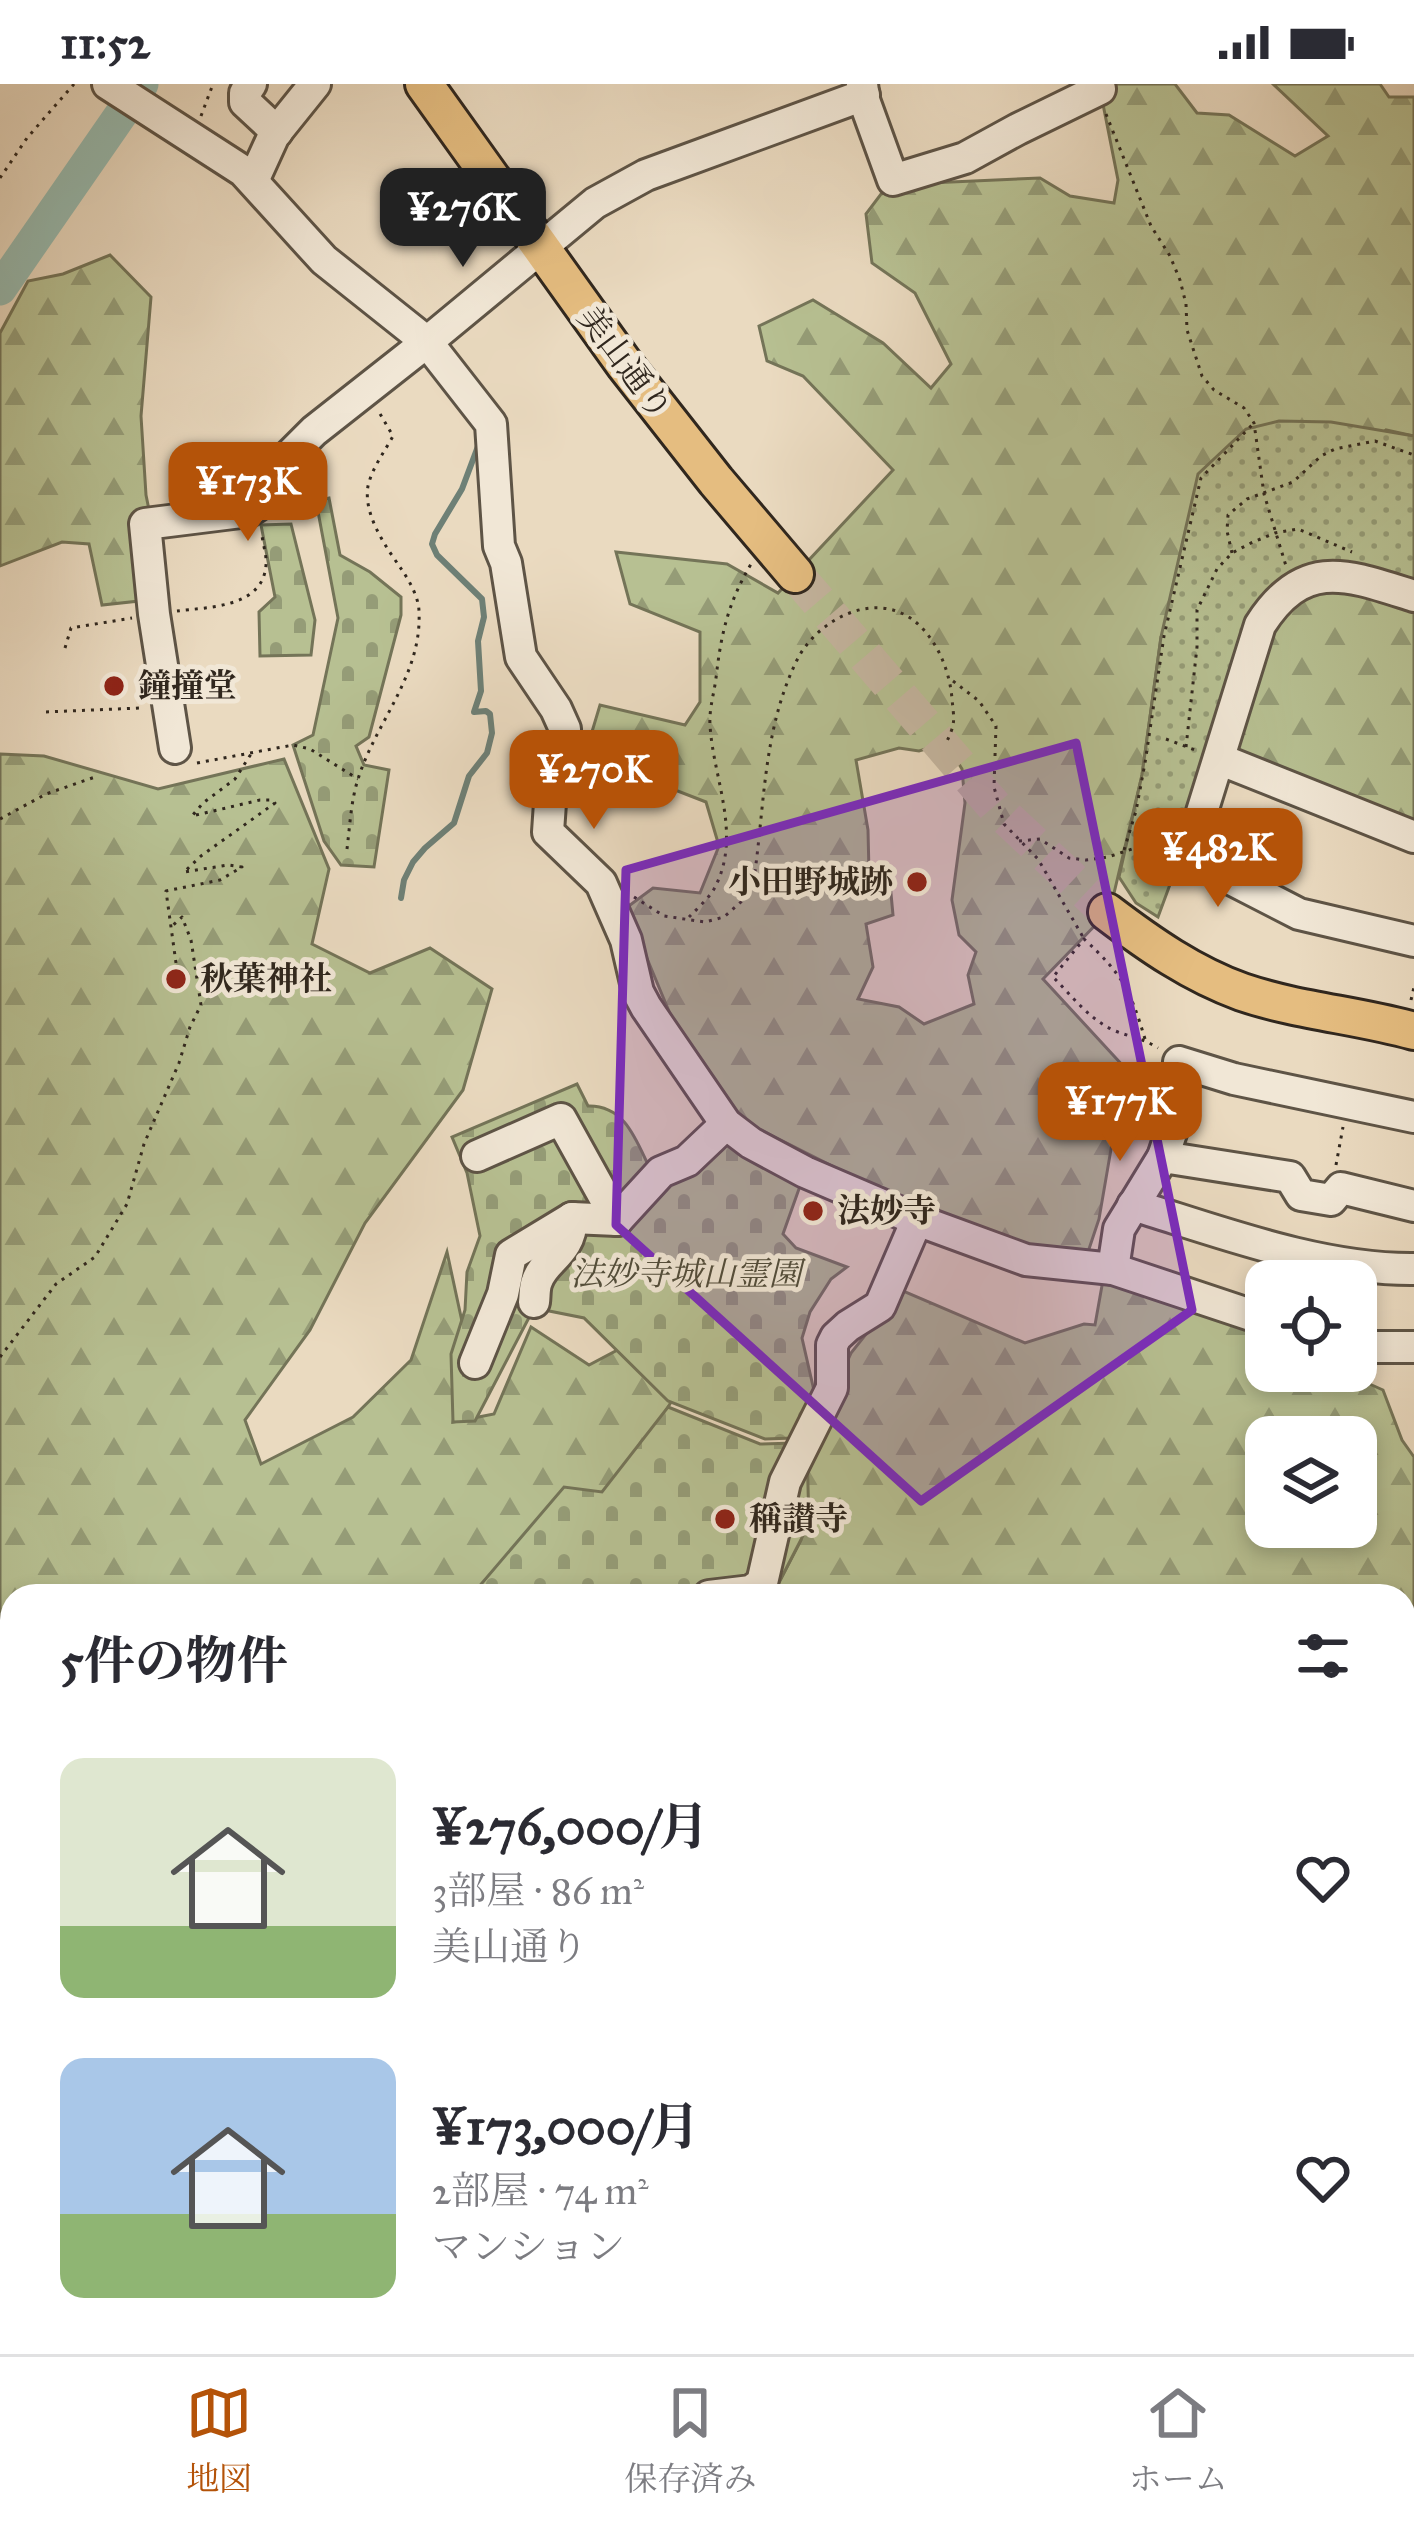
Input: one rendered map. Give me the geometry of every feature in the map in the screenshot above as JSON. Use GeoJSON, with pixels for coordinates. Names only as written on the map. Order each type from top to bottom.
{"type":"FeatureCollection","features":[{"type":"Feature","properties":{"kind":"main road","name":"美山通り"},"geometry":{"type":"LineString","coordinates":[[424,84],[635,379],[794,574]]}},
{"type":"Feature","properties":{"kind":"main road"},"geometry":{"type":"LineString","coordinates":[[1095,925],[1152,946],[1241,992],[1300,1008],[1412,1020]]}},
{"type":"Feature","properties":{"kind":"street"},"geometry":{"type":"LineString","coordinates":[[108,84],[243,171],[324,260],[422,346],[491,424],[499,546],[521,657],[565,729],[566,754],[550,803],[548,832],[601,883],[626,940],[638,992],[726,1124],[805,1172],[1026,1260],[1113,1269],[1245,1313]]}},
{"type":"Feature","properties":{"kind":"street"},"geometry":{"type":"LineString","coordinates":[[251,84],[244,102],[277,132]]}},
{"type":"Feature","properties":{"kind":"street"},"geometry":{"type":"LineString","coordinates":[[253,181],[277,132],[315,84]]}},
{"type":"Feature","properties":{"kind":"street"},"geometry":{"type":"LineString","coordinates":[[186,755],[167,706],[146,524],[249,511],[258,505],[273,472],[314,431],[595,203],[646,175],[863,89],[893,180],[965,158],[1100,89]]}},
{"type":"Feature","properties":{"kind":"street"},"geometry":{"type":"LineString","coordinates":[[1414,596],[1351,576],[1326,575],[1293,587],[1273,605],[1260,625],[1188,857],[1299,914],[1414,941]]}},
{"type":"Feature","properties":{"kind":"street"},"geometry":{"type":"LineString","coordinates":[[1219,759],[1414,837]]}},
{"type":"Feature","properties":{"kind":"street"},"geometry":{"type":"LineString","coordinates":[[1113,1269],[1119,1229],[1163,1157],[1173,1127],[1179,1062],[1234,1079],[1414,1117]]}},
{"type":"Feature","properties":{"kind":"street"},"geometry":{"type":"LineString","coordinates":[[477,1156],[561,1119],[617,1220]]}},
{"type":"Feature","properties":{"kind":"street"},"geometry":{"type":"LineString","coordinates":[[617,1220],[661,1172],[687,1161],[726,1124]]}},
{"type":"Feature","properties":{"kind":"street"},"geometry":{"type":"LineString","coordinates":[[1163,1157],[1290,1177],[1301,1195],[1331,1200],[1341,1188],[1414,1206]]}},
{"type":"Feature","properties":{"kind":"street"},"geometry":{"type":"LineString","coordinates":[[1133,1205],[1288,1250],[1357,1265],[1414,1269]]}},
{"type":"Feature","properties":{"kind":"street"},"geometry":{"type":"LineString","coordinates":[[475,1363],[503,1294],[511,1255],[572,1218],[617,1220]]}},
{"type":"Feature","properties":{"kind":"street"},"geometry":{"type":"LineString","coordinates":[[534,1302],[537,1279],[572,1232],[572,1218]]}},
{"type":"Feature","properties":{"kind":"street"},"geometry":{"type":"LineString","coordinates":[[760,1584],[785,1482],[832,1388],[836,1336],[880,1306],[917,1220]]}},
{"type":"Feature","properties":{"kind":"street"},"geometry":{"type":"LineString","coordinates":[[1377,1347],[1414,1347]]}},
{"type":"Feature","properties":{"kind":"path"},"geometry":{"type":"LineString","coordinates":[[0,178],[74,84]]}},
{"type":"Feature","properties":{"kind":"path"},"geometry":{"type":"LineString","coordinates":[[193,139],[213,84]]}},
{"type":"Feature","properties":{"kind":"path"},"geometry":{"type":"LineString","coordinates":[[1100,89],[1109,125],[1151,226],[1180,280],[1187,330],[1202,376],[1214,390],[1244,408],[1254,423],[1264,494],[1293,587]]}},
{"type":"Feature","properties":{"kind":"path"},"geometry":{"type":"LineString","coordinates":[[1124,850],[1145,763],[1164,636],[1201,478],[1254,423]]}},
{"type":"Feature","properties":{"kind":"path"},"geometry":{"type":"LineString","coordinates":[[347,850],[358,779],[406,678],[417,637],[420,608],[368,506],[368,486],[393,436]]}},
{"type":"Feature","properties":{"kind":"path"},"geometry":{"type":"LineString","coordinates":[[1232,554],[1228,515],[1246,499],[1293,482],[1321,456],[1375,441],[1414,455]]}},
{"type":"Feature","properties":{"kind":"path"},"geometry":{"type":"LineString","coordinates":[[65,648],[71,628],[237,603],[261,583],[266,566],[258,505]]}},
{"type":"Feature","properties":{"kind":"path"},"geometry":{"type":"LineString","coordinates":[[688,919],[713,890],[727,843],[727,814],[712,758],[709,716],[719,644],[739,585],[766,542]]}},
{"type":"Feature","properties":{"kind":"path"},"geometry":{"type":"LineString","coordinates":[[601,883],[664,916],[705,922],[724,917],[741,902],[753,885],[772,734],[796,662],[811,638],[851,610],[900,613],[919,626],[951,679],[955,724],[946,742]]}},
{"type":"Feature","properties":{"kind":"path"},"geometry":{"type":"LineString","coordinates":[[951,679],[979,701],[996,726],[994,787],[1004,824],[1095,925],[1135,1005],[1145,1039],[1094,1018],[1053,977],[1095,925]]}},
{"type":"Feature","properties":{"kind":"path"},"geometry":{"type":"LineString","coordinates":[[46,712],[167,706]]}},
{"type":"Feature","properties":{"kind":"path"},"geometry":{"type":"LineString","coordinates":[[1166,739],[1219,759]]}},
{"type":"Feature","properties":{"kind":"path"},"geometry":{"type":"LineString","coordinates":[[186,755],[251,754],[293,745],[310,749],[358,779]]}},
{"type":"Feature","properties":{"kind":"path"},"geometry":{"type":"LineString","coordinates":[[176,963],[166,891],[220,880],[242,867],[184,872],[275,803],[260,800],[192,816],[235,779],[251,754]]}},
{"type":"Feature","properties":{"kind":"path"},"geometry":{"type":"LineString","coordinates":[[0,819],[46,794],[98,776]]}},
{"type":"Feature","properties":{"kind":"path"},"geometry":{"type":"LineString","coordinates":[[1019,842],[1040,839],[1070,858],[1086,860],[1138,847],[1163,850]]}},
{"type":"Feature","properties":{"kind":"path"},"geometry":{"type":"LineString","coordinates":[[0,1357],[56,1284],[95,1257],[127,1204],[144,1144],[201,1005],[191,940],[182,917],[170,928]]}},
{"type":"Feature","properties":{"kind":"path"},"geometry":{"type":"LineString","coordinates":[[1412,1020],[1414,987]]}},
{"type":"Feature","properties":{"kind":"path"},"geometry":{"type":"LineString","coordinates":[[1336,1165],[1347,1101]]}},
{"type":"Feature","properties":{"kind":"highlighted area"},"geometry":{"type":"Polygon","coordinates":[[[1076,743],[1192,1310],[921,1501],[616,1225],[626,870],[1076,743]]]}},
{"type":"Feature","properties":{"kind":"green space"},"geometry":{"type":"Polygon","coordinates":[[[1099,84],[1175,84],[1197,113],[1229,115],[1295,156],[1328,136],[1273,84],[1380,84],[1389,97],[1414,97],[1414,436],[1386,430],[1161,637],[1142,775],[1110,910],[1043,979],[1125,1068],[1099,1219],[1086,1258],[987,1244],[725,1112],[683,1045],[626,908],[653,888],[700,893],[719,846],[706,802],[585,755],[600,705],[685,725],[700,702],[700,632],[630,604],[616,552],[727,564],[778,593],[893,470],[803,376],[767,361],[759,326],[813,300],[883,343],[931,388],[951,364],[915,293],[872,263],[866,214],[881,194],[929,183],[1040,178],[1070,196],[1114,203],[1118,180],[1099,84]],[[946,743],[919,751],[899,748],[856,760],[868,830],[869,873],[890,883],[893,915],[866,924],[873,967],[858,999],[899,1007],[924,1024],[974,1004],[968,975],[976,952],[959,935],[952,900],[965,803],[962,769],[946,743]]]}},
{"type":"Feature","properties":{"kind":"green space"},"geometry":{"type":"Polygon","coordinates":[[[110,255],[151,297],[141,416],[146,495],[161,569],[139,601],[102,605],[89,544],[62,542],[0,566],[0,333],[28,281],[63,274],[110,255]]]}},
{"type":"Feature","properties":{"kind":"green space"},"geometry":{"type":"Polygon","coordinates":[[[1279,421],[1331,422],[1414,436],[1414,596],[1351,576],[1273,605],[1158,917],[1136,903],[1119,877],[1142,775],[1161,637],[1198,474],[1246,429],[1279,421]]]}},
{"type":"Feature","properties":{"kind":"green space"},"geometry":{"type":"Polygon","coordinates":[[[329,498],[340,555],[401,597],[401,615],[369,737],[356,746],[364,765],[389,770],[374,867],[341,865],[324,841],[293,745],[313,735],[338,618],[316,501],[329,498]]]}},
{"type":"Feature","properties":{"kind":"green space"},"geometry":{"type":"Polygon","coordinates":[[[291,524],[315,620],[311,655],[260,656],[259,612],[275,597],[261,525],[291,524]]]}},
{"type":"Feature","properties":{"kind":"green space"},"geometry":{"type":"Polygon","coordinates":[[[1320,586],[1414,606],[1414,823],[1239,752],[1233,743],[1278,612],[1320,586]]]}},
{"type":"Feature","properties":{"kind":"green space"},"geometry":{"type":"Polygon","coordinates":[[[0,754],[44,756],[158,789],[284,759],[329,869],[312,944],[370,973],[430,948],[492,989],[463,1090],[365,1223],[310,1330],[245,1420],[261,1464],[353,1417],[411,1360],[447,1252],[466,1340],[453,1422],[494,1414],[531,1327],[589,1365],[629,1344],[674,1397],[609,1508],[517,1584],[0,1584],[0,754]]]}},
{"type":"Feature","properties":{"kind":"green space","name":"法妙寺城山霊園"},"geometry":{"type":"Polygon","coordinates":[[[577,1084],[588,1106],[611,1111],[628,1126],[650,1169],[726,1124],[805,1172],[783,1234],[796,1248],[847,1267],[831,1279],[810,1312],[802,1338],[815,1395],[793,1438],[765,1439],[668,1401],[584,1318],[534,1308],[475,1421],[453,1422],[451,1354],[465,1310],[467,1272],[480,1236],[467,1173],[452,1137],[577,1084]]]}},
{"type":"Feature","properties":{"kind":"green space"},"geometry":{"type":"Polygon","coordinates":[[[1103,1280],[1245,1330],[1245,1392],[1377,1392],[1377,1387],[1383,1390],[1402,1440],[1414,1457],[1414,1584],[778,1584],[801,1540],[807,1449],[851,1353],[901,1290],[1025,1343],[1084,1324],[1095,1325],[1103,1280]]]}},
{"type":"Feature","properties":{"kind":"green space"},"geometry":{"type":"Polygon","coordinates":[[[668,1407],[760,1444],[795,1443],[807,1449],[809,1524],[778,1584],[481,1584],[564,1487],[602,1492],[668,1407]]]}},
{"type":"Feature","properties":{"kind":"waterway"},"geometry":{"type":"LineString","coordinates":[[0,289],[142,84]]}},
{"type":"Feature","properties":{"kind":"waterway"},"geometry":{"type":"LineString","coordinates":[[147,84],[158,104]]}},
{"type":"Feature","properties":{"kind":"waterway"},"geometry":{"type":"LineString","coordinates":[[401,898],[413,862],[454,823],[469,776],[487,753],[492,733],[490,714],[474,712],[481,691],[482,599],[437,555],[432,544],[462,489],[480,441]]}},
{"type":"Feature","properties":{"kind":"tunnel"},"geometry":{"type":"LineString","coordinates":[[795,574],[995,807],[1107,912]]}},
{"type":"Feature","properties":{"kind":"place","name":"鐘撞堂"},"geometry":{"type":"Point","coordinates":[114,686]}},
{"type":"Feature","properties":{"kind":"place","name":"小田野城跡"},"geometry":{"type":"Point","coordinates":[917,882]}},
{"type":"Feature","properties":{"kind":"place","name":"秋葉神社"},"geometry":{"type":"Point","coordinates":[176,979]}},
{"type":"Feature","properties":{"kind":"place","name":"法妙寺"},"geometry":{"type":"Point","coordinates":[813,1211]}},
{"type":"Feature","properties":{"kind":"place","name":"稱讃寺"},"geometry":{"type":"Point","coordinates":[725,1519]}}]}
